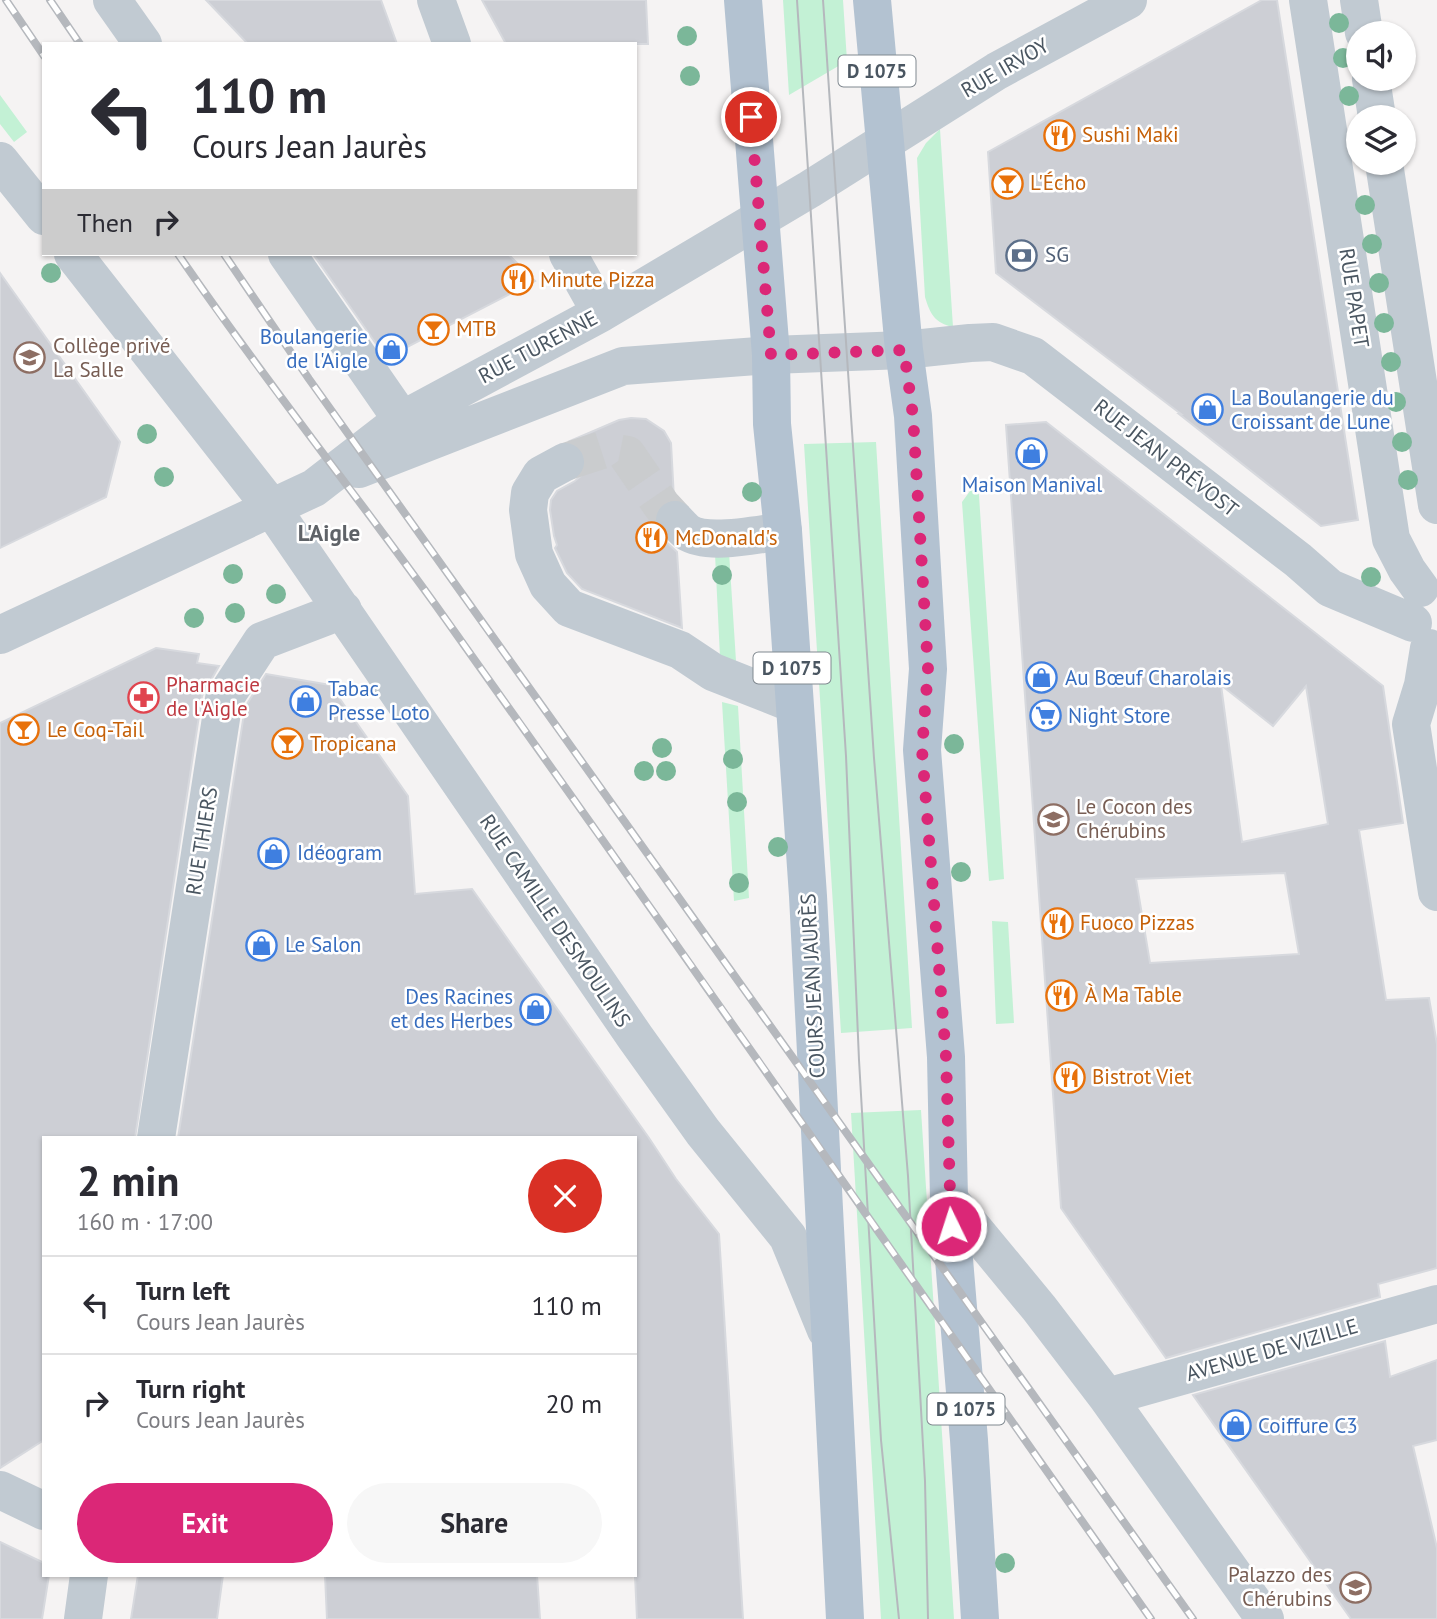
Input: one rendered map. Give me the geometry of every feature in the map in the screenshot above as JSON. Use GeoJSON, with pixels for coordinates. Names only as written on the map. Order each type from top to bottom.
{"type":"FeatureCollection","features":[{"type":"Feature","properties":{"kind":"main road","name":"COURS JEAN JAURÈS"},"geometry":{"type":"LineString","coordinates":[[743,0],[771,355],[772,424],[783,531],[818,1062],[845,1619]]}},
{"type":"Feature","properties":{"kind":"main road","name":"D 1075"},"geometry":{"type":"LineString","coordinates":[[872,0],[904,350],[913,416],[928,669],[922,750],[946,1057],[949,1199],[969,1440],[980,1619]]}},
{"type":"Feature","properties":{"kind":"street"},"geometry":{"type":"LineString","coordinates":[[112,0],[141,42]]}},
{"type":"Feature","properties":{"kind":"street"},"geometry":{"type":"LineString","coordinates":[[436,0],[451,42]]}},
{"type":"Feature","properties":{"kind":"street","name":"RUE IRVOY"},"geometry":{"type":"LineString","coordinates":[[884,142],[997,71],[1128,0]]}},
{"type":"Feature","properties":{"kind":"street","name":"RUE PAPET"},"geometry":{"type":"LineString","coordinates":[[1308,0],[1391,539],[1427,617]]}},
{"type":"Feature","properties":{"kind":"street"},"geometry":{"type":"LineString","coordinates":[[1359,0],[1362,21]]}},
{"type":"Feature","properties":{"kind":"street"},"geometry":{"type":"LineString","coordinates":[[761,219],[884,142]]}},
{"type":"Feature","properties":{"kind":"street"},"geometry":{"type":"LineString","coordinates":[[0,161],[42,214]]}},
{"type":"Feature","properties":{"kind":"street"},"geometry":{"type":"LineString","coordinates":[[1386,175],[1437,505]]}},
{"type":"Feature","properties":{"kind":"street","name":"RUE TURENNE"},"geometry":{"type":"LineString","coordinates":[[321,484],[402,420],[601,313],[761,219]]}},
{"type":"Feature","properties":{"kind":"street","name":"RUE CAMILLE DESMOULINS"},"geometry":{"type":"LineString","coordinates":[[75,256],[271,508],[642,1048],[717,1150],[788,1237],[830,1338]]}},
{"type":"Feature","properties":{"kind":"street"},"geometry":{"type":"LineString","coordinates":[[288,256],[402,420]]}},
{"type":"Feature","properties":{"kind":"street"},"geometry":{"type":"LineString","coordinates":[[569,256],[601,313]]}},
{"type":"Feature","properties":{"kind":"street","name":"RUE JEAN PRÉVOST"},"geometry":{"type":"LineString","coordinates":[[904,350],[993,342],[1033,356],[1330,588],[1427,617]]}},
{"type":"Feature","properties":{"kind":"street"},"geometry":{"type":"LineString","coordinates":[[771,355],[904,350]]}},
{"type":"Feature","properties":{"kind":"street","name":"RUE TURENNE"},"geometry":{"type":"LineString","coordinates":[[0,635],[321,484],[623,366],[771,355]]}},
{"type":"Feature","properties":{"kind":"street"},"geometry":{"type":"LineString","coordinates":[[565,462],[541,475],[530,493],[528,510],[534,554],[548,585],[569,608],[680,650],[713,672],[794,704]]}},
{"type":"Feature","properties":{"kind":"street"},"geometry":{"type":"LineString","coordinates":[[675,520],[688,533],[703,538],[783,531]]}},
{"type":"Feature","properties":{"kind":"street","name":"RUE THIERS"},"geometry":{"type":"LineString","coordinates":[[156,1136],[224,699],[262,641],[343,610]]}},
{"type":"Feature","properties":{"kind":"street"},"geometry":{"type":"LineString","coordinates":[[1427,617],[1423,685],[1411,724],[1437,891]]}},
{"type":"Feature","properties":{"kind":"street"},"geometry":{"type":"LineString","coordinates":[[949,1199],[1039,1308],[1107,1397],[1265,1619]]}},
{"type":"Feature","properties":{"kind":"street","name":"AVENUE DE VIZILLE"},"geometry":{"type":"LineString","coordinates":[[1107,1397],[1437,1304]]}},
{"type":"Feature","properties":{"kind":"street"},"geometry":{"type":"LineString","coordinates":[[0,1490],[42,1510]]}},
{"type":"Feature","properties":{"kind":"street"},"geometry":{"type":"LineString","coordinates":[[83,1619],[89,1577]]}},
{"type":"Feature","properties":{"kind":"green space"},"geometry":{"type":"Polygon","coordinates":[[[783,0],[843,0],[847,61],[789,95],[783,0]]]}},
{"type":"Feature","properties":{"kind":"green space"},"geometry":{"type":"Polygon","coordinates":[[[0,95],[27,132],[14,142],[0,124],[0,95]]]}},
{"type":"Feature","properties":{"kind":"green space"},"geometry":{"type":"Polygon","coordinates":[[[940,129],[953,327],[934,317],[925,297],[917,158],[926,143],[940,129]]]}},
{"type":"Feature","properties":{"kind":"green space"},"geometry":{"type":"Polygon","coordinates":[[[876,442],[912,1028],[841,1033],[804,444],[876,442]]]}},
{"type":"Feature","properties":{"kind":"green space"},"geometry":{"type":"Polygon","coordinates":[[[978,480],[1004,879],[989,881],[962,502],[978,480]]]}},
{"type":"Feature","properties":{"kind":"green space"},"geometry":{"type":"Polygon","coordinates":[[[729,552],[736,661],[720,657],[715,554],[729,552]]]}},
{"type":"Feature","properties":{"kind":"green space"},"geometry":{"type":"Polygon","coordinates":[[[722,702],[738,706],[749,898],[734,901],[722,702]]]}},
{"type":"Feature","properties":{"kind":"green space"},"geometry":{"type":"Polygon","coordinates":[[[992,921],[1008,922],[1014,1023],[996,1024],[992,921]]]}},
{"type":"Feature","properties":{"kind":"green space"},"geometry":{"type":"Polygon","coordinates":[[[921,1110],[954,1619],[881,1619],[851,1113],[921,1110]]]}},
{"type":"Feature","properties":{"kind":"building"},"geometry":{"type":"Polygon","coordinates":[[[206,0],[381,0],[396,42],[246,42],[206,0]]]}},
{"type":"Feature","properties":{"kind":"building"},"geometry":{"type":"Polygon","coordinates":[[[482,0],[646,0],[648,44],[505,42],[482,0]]]}},
{"type":"Feature","properties":{"kind":"building"},"geometry":{"type":"Polygon","coordinates":[[[1262,0],[1277,0],[1358,520],[1321,526],[1181,414],[996,273],[988,152],[1262,0]]]}},
{"type":"Feature","properties":{"kind":"building"},"geometry":{"type":"Polygon","coordinates":[[[314,256],[510,256],[535,281],[386,358],[314,256]]]}},
{"type":"Feature","properties":{"kind":"building","name":"Collège privé La Salle"},"geometry":{"type":"Polygon","coordinates":[[[0,273],[120,442],[106,497],[0,548],[0,273]]]}},
{"type":"Feature","properties":{"kind":"building"},"geometry":{"type":"Polygon","coordinates":[[[646,419],[664,431],[671,443],[674,499],[659,505],[654,515],[654,525],[659,535],[677,552],[682,628],[582,589],[567,573],[555,548],[557,545],[550,510],[551,500],[557,491],[583,474],[587,463],[584,451],[570,441],[619,420],[646,419]]]}},
{"type":"Feature","properties":{"kind":"building"},"geometry":{"type":"Polygon","coordinates":[[[1046,422],[1383,686],[1403,823],[1359,830],[1386,1000],[1429,998],[1437,1044],[1437,1268],[1378,1284],[1380,1297],[1166,1358],[1061,1208],[1006,425],[1046,422]],[[1221,685],[1242,842],[1328,824],[1306,686],[1273,726],[1221,685]],[[1285,873],[1136,879],[1150,963],[1299,954],[1285,873]]]}},
{"type":"Feature","properties":{"kind":"building"},"geometry":{"type":"Polygon","coordinates":[[[156,648],[199,654],[197,663],[219,666],[202,696],[135,1136],[42,1136],[42,1441],[0,1468],[0,723],[156,648]]]}},
{"type":"Feature","properties":{"kind":"building"},"geometry":{"type":"Polygon","coordinates":[[[266,674],[330,685],[408,796],[415,894],[472,889],[676,1179],[719,1234],[743,1619],[637,1619],[637,1136],[178,1136],[245,707],[266,674]]]}},
{"type":"Feature","properties":{"kind":"building"},"geometry":{"type":"Polygon","coordinates":[[[1385,1341],[1390,1377],[1437,1360],[1437,1440],[1413,1446],[1437,1548],[1437,1619],[1351,1619],[1193,1395],[1385,1341]]]}},
{"type":"Feature","properties":{"kind":"building"},"geometry":{"type":"Polygon","coordinates":[[[0,1542],[42,1562],[42,1577],[49,1577],[42,1619],[0,1619],[0,1542]]]}},
{"type":"Feature","properties":{"kind":"building"},"geometry":{"type":"Polygon","coordinates":[[[138,1577],[223,1577],[217,1619],[131,1619],[138,1577]]]}},
{"type":"Feature","properties":{"kind":"building"},"geometry":{"type":"Polygon","coordinates":[[[325,1577],[537,1577],[540,1619],[327,1619],[325,1577]]]}},
{"type":"Feature","properties":{"kind":"tunnel"},"geometry":{"type":"LineString","coordinates":[[565,462],[602,450],[627,455],[662,506],[675,520]]}},
{"type":"Feature","properties":{"kind":"tram line"},"geometry":{"type":"LineString","coordinates":[[797,0],[846,756],[859,1060],[881,1440],[899,1619]]}},
{"type":"Feature","properties":{"kind":"tram line"},"geometry":{"type":"LineString","coordinates":[[823,0],[874,758],[908,1176],[925,1481],[928,1619]]}},
{"type":"Feature","properties":{"kind":"railway"},"geometry":{"type":"LineString","coordinates":[[6,0],[42,53]]}},
{"type":"Feature","properties":{"kind":"railway"},"geometry":{"type":"LineString","coordinates":[[50,0],[79,42]]}},
{"type":"Feature","properties":{"kind":"railway"},"geometry":{"type":"LineString","coordinates":[[179,256],[437,607],[1151,1619]]}},
{"type":"Feature","properties":{"kind":"railway"},"geometry":{"type":"LineString","coordinates":[[225,256],[309,379],[1193,1619]]}},
{"type":"Feature","properties":{"kind":"place","name":"Sushi Maki"},"geometry":{"type":"Point","coordinates":[1059,135]}},
{"type":"Feature","properties":{"kind":"place","name":"L'Écho"},"geometry":{"type":"Point","coordinates":[1007,183]}},
{"type":"Feature","properties":{"kind":"place","name":"SG"},"geometry":{"type":"Point","coordinates":[1022,255]}},
{"type":"Feature","properties":{"kind":"place","name":"Minute Pizza"},"geometry":{"type":"Point","coordinates":[517,280]}},
{"type":"Feature","properties":{"kind":"place","name":"MTB"},"geometry":{"type":"Point","coordinates":[433,329]}},
{"type":"Feature","properties":{"kind":"place","name":"Boulangerie de l'Aigle"},"geometry":{"type":"Point","coordinates":[391,349]}},
{"type":"Feature","properties":{"kind":"place","name":"Collège privé La Salle"},"geometry":{"type":"Point","coordinates":[30,358]}},
{"type":"Feature","properties":{"kind":"place","name":"La Boulangerie du Croissant de Lune"},"geometry":{"type":"Point","coordinates":[1208,410]}},
{"type":"Feature","properties":{"kind":"place","name":"Maison Manival"},"geometry":{"type":"Point","coordinates":[1032,453]}},
{"type":"Feature","properties":{"kind":"place","name":"McDonald's"},"geometry":{"type":"Point","coordinates":[652,538]}},
{"type":"Feature","properties":{"kind":"place","name":"Au Bœuf Charolais"},"geometry":{"type":"Point","coordinates":[1042,678]}},
{"type":"Feature","properties":{"kind":"place","name":"Pharmacie de l'Aigle"},"geometry":{"type":"Point","coordinates":[143,697]}},
{"type":"Feature","properties":{"kind":"place","name":"Tabac Presse Loto"},"geometry":{"type":"Point","coordinates":[305,701]}},
{"type":"Feature","properties":{"kind":"place","name":"Night Store"},"geometry":{"type":"Point","coordinates":[1045,716]}},
{"type":"Feature","properties":{"kind":"place","name":"Le Coq-Tail"},"geometry":{"type":"Point","coordinates":[24,730]}},
{"type":"Feature","properties":{"kind":"place","name":"Tropicana"},"geometry":{"type":"Point","coordinates":[287,744]}},
{"type":"Feature","properties":{"kind":"place","name":"Le Cocon des Chérubins"},"geometry":{"type":"Point","coordinates":[1053,819]}},
{"type":"Feature","properties":{"kind":"place","name":"Idéogram"},"geometry":{"type":"Point","coordinates":[274,853]}},
{"type":"Feature","properties":{"kind":"place","name":"Fuoco Pizzas"},"geometry":{"type":"Point","coordinates":[1057,923]}},
{"type":"Feature","properties":{"kind":"place","name":"Le Salon"},"geometry":{"type":"Point","coordinates":[262,945]}},
{"type":"Feature","properties":{"kind":"place","name":"À Ma Table"},"geometry":{"type":"Point","coordinates":[1062,995]}},
{"type":"Feature","properties":{"kind":"place","name":"Des Racines et des Herbes"},"geometry":{"type":"Point","coordinates":[536,1009]}},
{"type":"Feature","properties":{"kind":"place","name":"Bistrot Viet"},"geometry":{"type":"Point","coordinates":[1069,1077]}},
{"type":"Feature","properties":{"kind":"place","name":"Coiffure C3"},"geometry":{"type":"Point","coordinates":[1235,1426]}},
{"type":"Feature","properties":{"kind":"place","name":"Palazzo des Chérubins"},"geometry":{"type":"Point","coordinates":[1355,1587]}},
{"type":"Feature","properties":{"kind":"district","name":"L'Aigle"},"geometry":{"type":"Point","coordinates":[329,533]}},
{"type":"Feature","properties":{"kind":"route"},"geometry":{"type":"LineString","coordinates":[[751,117],[771,355],[904,350],[913,416],[928,669],[922,750],[946,1057],[951,1226]]}}]}
